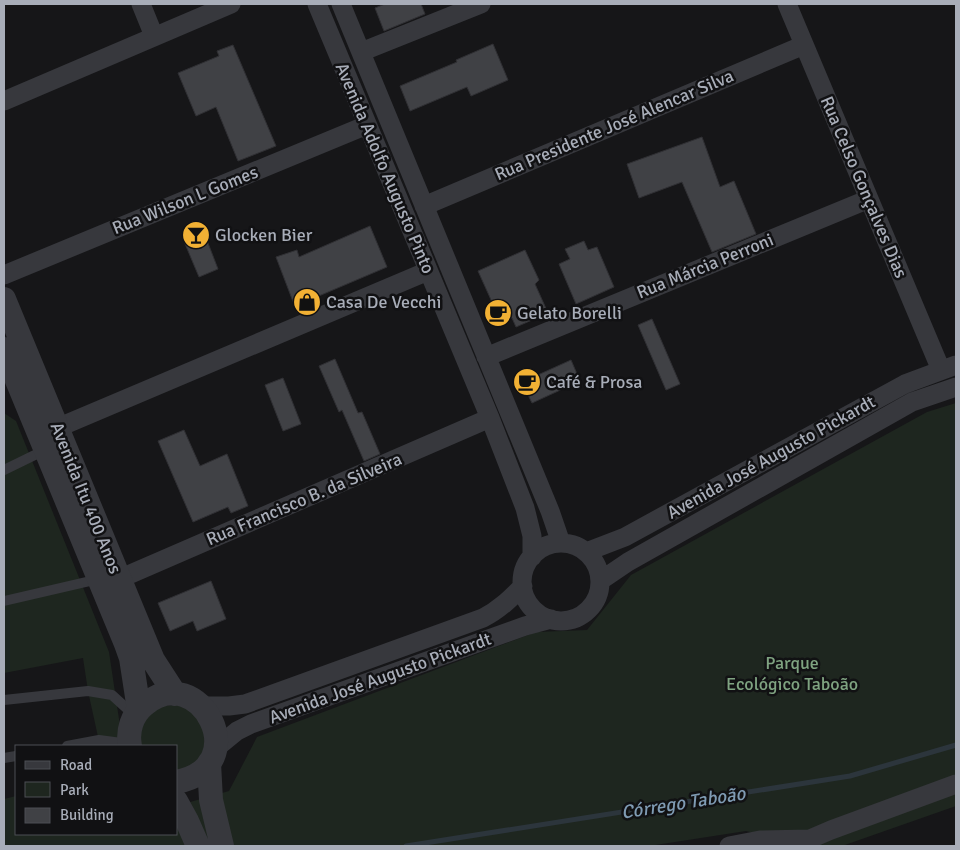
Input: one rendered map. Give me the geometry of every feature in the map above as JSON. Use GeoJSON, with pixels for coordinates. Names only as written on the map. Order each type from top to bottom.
{"type":"FeatureCollection","features":[{"type":"Feature","properties":{"kind":"street"},"geometry":{"type":"LineString","coordinates":[[141,4],[154,36]]}},
{"type":"Feature","properties":{"kind":"street"},"geometry":{"type":"LineString","coordinates":[[4,101],[230,4]]}},
{"type":"Feature","properties":{"kind":"street","name":"Avenida Adolfo Augusto Pinto"},"geometry":{"type":"LineString","coordinates":[[316,4],[490,418],[525,508],[532,536],[532,557]]}},
{"type":"Feature","properties":{"kind":"street","name":"Avenida Adolfo Augusto Pinto"},"geometry":{"type":"LineString","coordinates":[[341,4],[550,511],[561,543]]}},
{"type":"Feature","properties":{"kind":"street"},"geometry":{"type":"LineString","coordinates":[[361,52],[481,4]]}},
{"type":"Feature","properties":{"kind":"street","name":"Rua Celso Gonçalves Dias"},"geometry":{"type":"LineString","coordinates":[[787,4],[869,199],[948,368]]}},
{"type":"Feature","properties":{"kind":"street","name":"Rua Presidente José Alencar Silva"},"geometry":{"type":"LineString","coordinates":[[424,206],[804,45]]}},
{"type":"Feature","properties":{"kind":"street","name":"Rua Wilson L Gomes"},"geometry":{"type":"LineString","coordinates":[[4,275],[367,125]]}},
{"type":"Feature","properties":{"kind":"street","name":"Rua Márcia Perroni"},"geometry":{"type":"LineString","coordinates":[[486,357],[869,199]]}},
{"type":"Feature","properties":{"kind":"street"},"geometry":{"type":"LineString","coordinates":[[57,428],[428,271]]}},
{"type":"Feature","properties":{"kind":"street","name":"Avenida Itu 400 Anos"},"geometry":{"type":"LineString","coordinates":[[4,299],[57,428],[109,579],[131,658],[137,713]]}},
{"type":"Feature","properties":{"kind":"street","name":"Avenida Itu 400 Anos"},"geometry":{"type":"LineString","coordinates":[[4,349],[45,450],[109,579],[153,660],[175,694]]}},
{"type":"Feature","properties":{"kind":"street","name":"Avenida José Augusto Pickardt"},"geometry":{"type":"LineString","coordinates":[[586,552],[625,537],[905,384],[948,368]]}},
{"type":"Feature","properties":{"kind":"street","name":"Avenida José Augusto Pickardt"},"geometry":{"type":"LineString","coordinates":[[600,581],[628,562],[912,402],[956,387]]}},
{"type":"Feature","properties":{"kind":"street","name":"Rua Francisco B. da Silveira"},"geometry":{"type":"LineString","coordinates":[[109,579],[490,418]]}},
{"type":"Feature","properties":{"kind":"street"},"geometry":{"type":"LineString","coordinates":[[561,543],[570,544],[586,552],[596,565],[600,581],[599,593],[593,604],[585,613],[575,619],[563,621],[551,619],[535,610],[529,603],[523,586],[524,571],[532,557],[545,547],[561,543]]}},
{"type":"Feature","properties":{"kind":"street","name":"Avenida José Augusto Pickardt"},"geometry":{"type":"LineString","coordinates":[[203,706],[245,704],[483,618],[496,612],[523,586]]}},
{"type":"Feature","properties":{"kind":"street","name":"Avenida José Augusto Pickardt"},"geometry":{"type":"LineString","coordinates":[[212,756],[237,731],[251,724],[525,626],[551,619]]}},
{"type":"Feature","properties":{"kind":"street"},"geometry":{"type":"LineString","coordinates":[[129,745],[129,734],[137,713],[145,704],[159,696],[175,694],[190,698],[203,706],[215,726],[211,800],[222,846]]}},
{"type":"Feature","properties":{"kind":"street"},"geometry":{"type":"LineString","coordinates":[[178,781],[195,776],[212,756]]}},
{"type":"Feature","properties":{"kind":"street"},"geometry":{"type":"LineString","coordinates":[[729,846],[760,840],[807,843],[830,830],[956,784]]}},
{"type":"Feature","properties":{"kind":"street"},"geometry":{"type":"LineString","coordinates":[[178,805],[198,846]]}},
{"type":"Feature","properties":{"kind":"lane"},"geometry":{"type":"LineString","coordinates":[[4,470],[45,450]]}},
{"type":"Feature","properties":{"kind":"lane"},"geometry":{"type":"LineString","coordinates":[[4,601],[109,579]]}},
{"type":"Feature","properties":{"kind":"lane"},"geometry":{"type":"LineString","coordinates":[[4,700],[88,690],[112,695],[137,713]]}},
{"type":"Feature","properties":{"kind":"lane"},"geometry":{"type":"LineString","coordinates":[[72,745],[99,740],[129,745]]}},
{"type":"Feature","properties":{"kind":"green space","name":"Parque Ecológico Taboão"},"geometry":{"type":"Polygon","coordinates":[[[956,403],[956,806],[842,846],[807,846],[746,831],[649,846],[4,846],[4,799],[15,796],[15,835],[178,835],[178,805],[229,791],[257,737],[536,632],[587,630],[631,575],[927,412],[956,403]]]}},
{"type":"Feature","properties":{"kind":"green space"},"geometry":{"type":"Polygon","coordinates":[[[4,413],[16,421],[109,652],[123,745],[100,745],[83,658],[4,673],[4,413]]]}},
{"type":"Feature","properties":{"kind":"green space"},"geometry":{"type":"Polygon","coordinates":[[[185,704],[207,727],[203,758],[178,773],[178,745],[138,745],[137,734],[154,707],[185,704]]]}},
{"type":"Feature","properties":{"kind":"building"},"geometry":{"type":"Polygon","coordinates":[[[385,4],[421,4],[425,14],[384,31],[375,8],[385,4]]]}},
{"type":"Feature","properties":{"kind":"building"},"geometry":{"type":"Polygon","coordinates":[[[493,44],[508,80],[471,96],[467,87],[410,111],[400,86],[457,62],[456,60],[493,44]]]}},
{"type":"Feature","properties":{"kind":"building"},"geometry":{"type":"Polygon","coordinates":[[[233,45],[276,146],[238,161],[216,107],[196,116],[178,73],[219,56],[217,51],[233,45]]]}},
{"type":"Feature","properties":{"kind":"building"},"geometry":{"type":"Polygon","coordinates":[[[702,137],[720,187],[734,181],[756,234],[712,252],[682,182],[639,198],[627,164],[702,137]]]}},
{"type":"Feature","properties":{"kind":"building"},"geometry":{"type":"Polygon","coordinates":[[[370,226],[387,267],[314,298],[317,305],[297,312],[276,257],[297,250],[299,257],[370,226]]]}},
{"type":"Feature","properties":{"kind":"building"},"geometry":{"type":"Polygon","coordinates":[[[203,230],[218,269],[199,277],[183,239],[203,230]]]}},
{"type":"Feature","properties":{"kind":"building"},"geometry":{"type":"Polygon","coordinates":[[[584,241],[588,250],[597,247],[614,287],[576,304],[559,264],[570,259],[565,249],[584,241]]]}},
{"type":"Feature","properties":{"kind":"building"},"geometry":{"type":"Polygon","coordinates":[[[525,250],[539,280],[535,284],[548,313],[516,327],[512,318],[501,322],[478,271],[525,250]]]}},
{"type":"Feature","properties":{"kind":"building"},"geometry":{"type":"Polygon","coordinates":[[[652,319],[680,384],[666,390],[638,325],[652,319]]]}},
{"type":"Feature","properties":{"kind":"building"},"geometry":{"type":"Polygon","coordinates":[[[335,359],[358,413],[362,412],[380,454],[364,461],[342,410],[339,412],[319,366],[335,359]]]}},
{"type":"Feature","properties":{"kind":"building"},"geometry":{"type":"Polygon","coordinates":[[[571,360],[580,381],[532,403],[526,391],[533,388],[529,379],[571,360]]]}},
{"type":"Feature","properties":{"kind":"building"},"geometry":{"type":"Polygon","coordinates":[[[283,378],[301,424],[283,431],[265,385],[283,378]]]}},
{"type":"Feature","properties":{"kind":"building"},"geometry":{"type":"Polygon","coordinates":[[[184,430],[200,466],[227,454],[248,506],[231,513],[228,507],[193,522],[158,441],[184,430]]]}},
{"type":"Feature","properties":{"kind":"building"},"geometry":{"type":"Polygon","coordinates":[[[211,581],[226,619],[197,631],[193,621],[170,631],[158,603],[211,581]]]}},
{"type":"Feature","properties":{"kind":"waterway","name":"Córrego Taboão"},"geometry":{"type":"LineString","coordinates":[[406,846],[850,776],[956,745]]}},
{"type":"Feature","properties":{"kind":"place","name":"Glocken Bier"},"geometry":{"type":"Point","coordinates":[196,235]}},
{"type":"Feature","properties":{"kind":"place","name":"Casa De Vecchi"},"geometry":{"type":"Point","coordinates":[307,302]}},
{"type":"Feature","properties":{"kind":"place","name":"Gelato Borelli"},"geometry":{"type":"Point","coordinates":[498,313]}},
{"type":"Feature","properties":{"kind":"place","name":"Café & Prosa"},"geometry":{"type":"Point","coordinates":[527,382]}}]}
